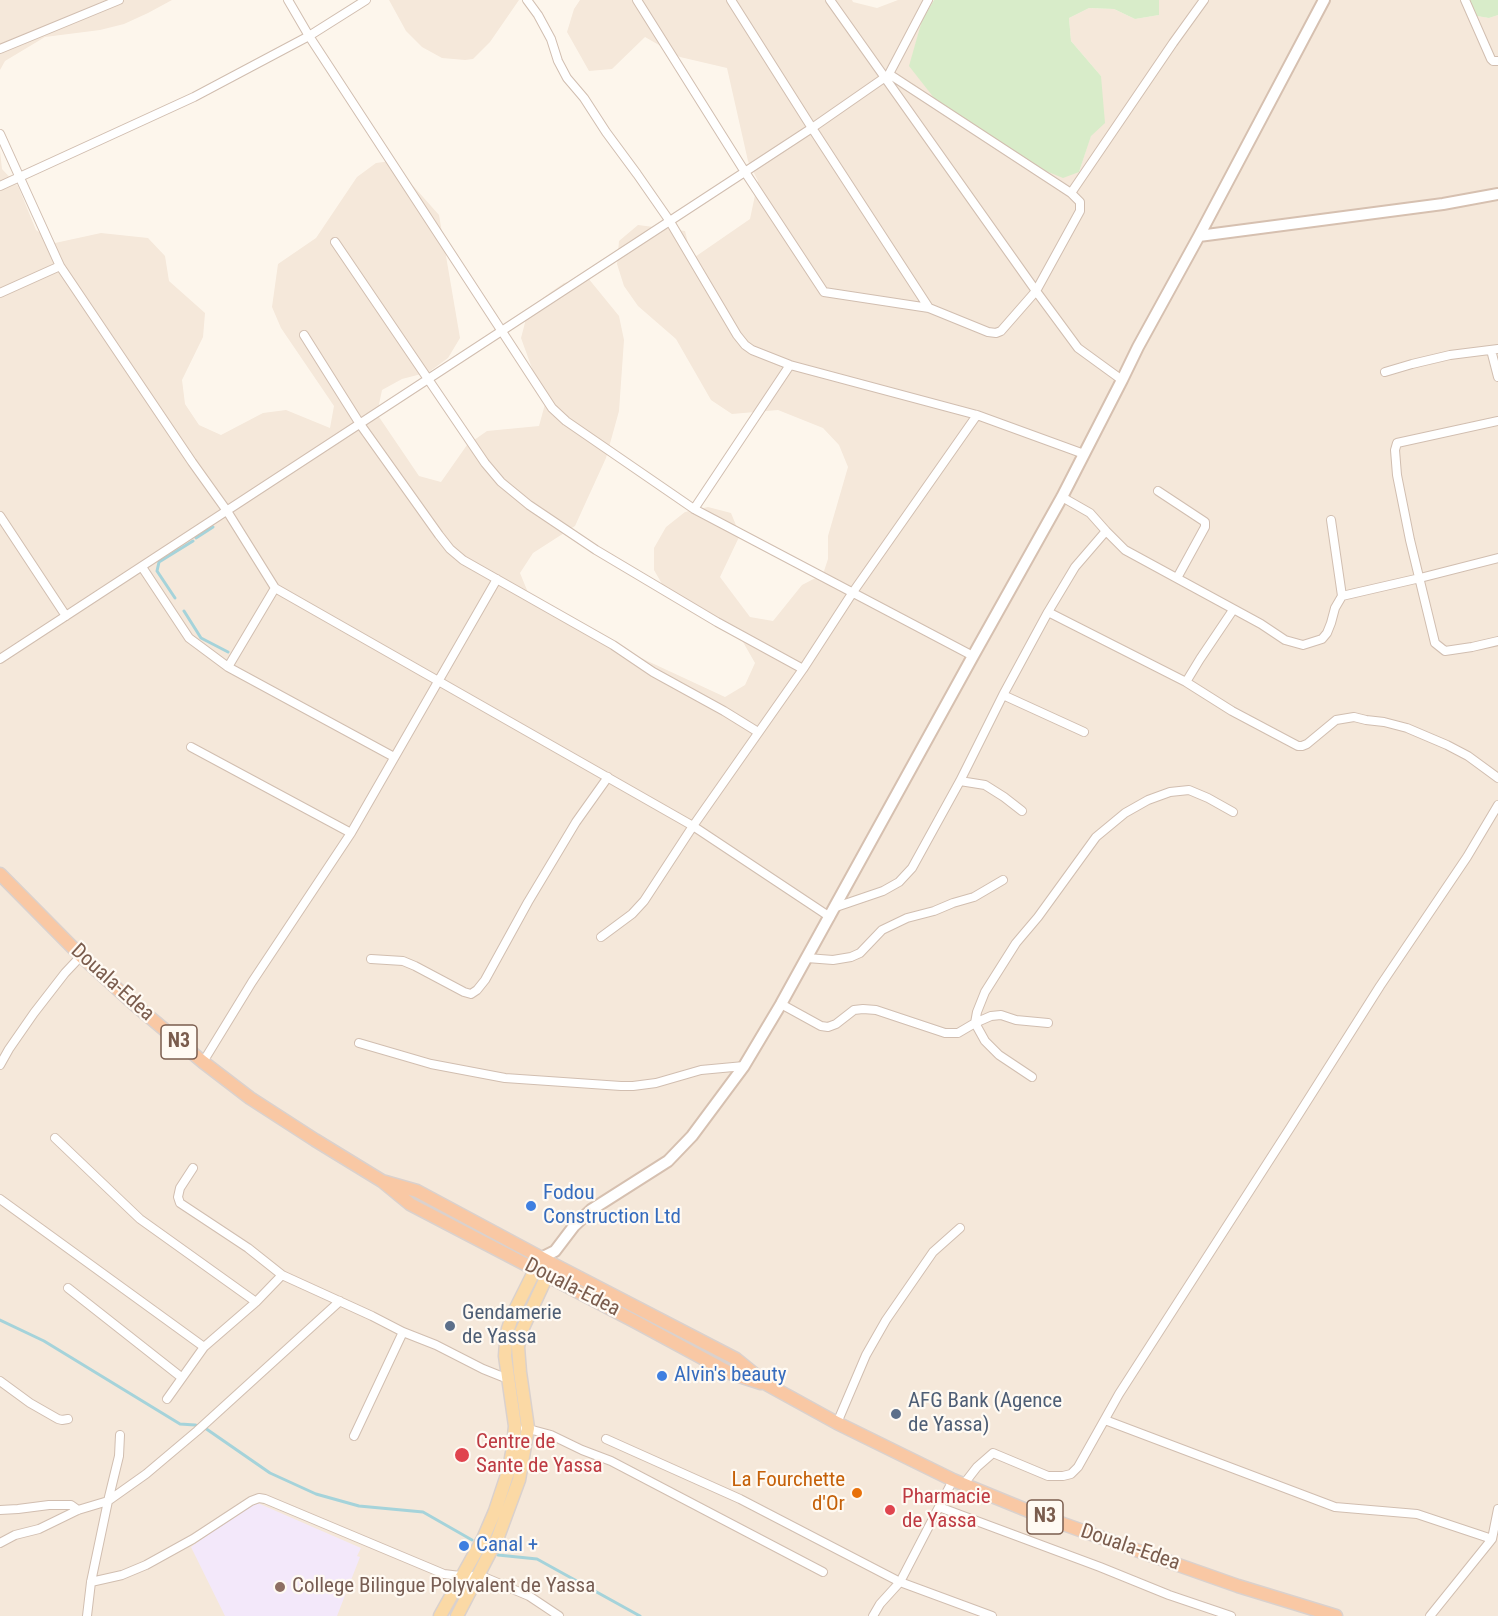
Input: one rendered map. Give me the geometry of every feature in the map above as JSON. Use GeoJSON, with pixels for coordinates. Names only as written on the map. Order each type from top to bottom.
{"type":"FeatureCollection","features":[{"type":"Feature","properties":{"kind":"highway","name":"Douala-Edea"},"geometry":{"type":"LineString","coordinates":[[0,874],[81,956],[134,1004],[250,1098],[382,1181],[417,1191],[538,1264],[547,1276],[730,1373],[768,1385]]}},
{"type":"Feature","properties":{"kind":"highway","name":"Douala-Edea"},"geometry":{"type":"LineString","coordinates":[[538,1264],[553,1264],[736,1359],[768,1385],[837,1423],[958,1483],[1041,1516],[1303,1611],[1336,1616]]}},
{"type":"Feature","properties":{"kind":"main road"},"geometry":{"type":"LineString","coordinates":[[440,1616],[483,1539],[498,1503],[509,1469],[513,1447],[521,1427],[508,1379],[505,1356],[508,1329],[513,1314],[538,1264],[555,1251],[574,1226],[591,1210],[668,1161],[692,1136],[744,1066],[833,912],[972,656],[1062,497],[1138,347],[1324,0]]}},
{"type":"Feature","properties":{"kind":"main road"},"geometry":{"type":"LineString","coordinates":[[1199,236],[1432,206],[1498,194]]}},
{"type":"Feature","properties":{"kind":"main road"},"geometry":{"type":"LineString","coordinates":[[457,1616],[498,1538],[519,1480],[521,1427],[518,1347],[521,1332],[553,1264],[555,1251]]}},
{"type":"Feature","properties":{"kind":"street"},"geometry":{"type":"LineString","coordinates":[[0,49],[119,0]]}},
{"type":"Feature","properties":{"kind":"street"},"geometry":{"type":"LineString","coordinates":[[288,0],[309,36],[552,408],[566,421],[694,509],[972,656]]}},
{"type":"Feature","properties":{"kind":"street"},"geometry":{"type":"LineString","coordinates":[[0,186],[194,97],[309,36],[366,0]]}},
{"type":"Feature","properties":{"kind":"street"},"geometry":{"type":"LineString","coordinates":[[527,0],[547,31],[567,78],[584,98],[669,220],[745,345],[790,365],[977,415],[1084,454]]}},
{"type":"Feature","properties":{"kind":"street"},"geometry":{"type":"LineString","coordinates":[[637,0],[745,172],[825,292],[928,308],[988,332],[1001,331],[1036,291],[1080,211],[1080,201],[1071,193],[887,76]]}},
{"type":"Feature","properties":{"kind":"street"},"geometry":{"type":"LineString","coordinates":[[731,0],[928,308]]}},
{"type":"Feature","properties":{"kind":"street"},"geometry":{"type":"LineString","coordinates":[[830,0],[887,76],[1078,348],[1122,380]]}},
{"type":"Feature","properties":{"kind":"street"},"geometry":{"type":"LineString","coordinates":[[0,659],[812,128],[887,76],[928,0]]}},
{"type":"Feature","properties":{"kind":"street"},"geometry":{"type":"LineString","coordinates":[[1071,193],[1204,0]]}},
{"type":"Feature","properties":{"kind":"street"},"geometry":{"type":"LineString","coordinates":[[1465,0],[1491,59],[1498,61]]}},
{"type":"Feature","properties":{"kind":"street"},"geometry":{"type":"LineString","coordinates":[[0,134],[60,266],[227,510],[275,588],[609,777],[833,912],[883,891],[899,882],[912,868],[1048,612],[1075,567],[1106,531]]}},
{"type":"Feature","properties":{"kind":"street"},"geometry":{"type":"LineString","coordinates":[[335,242],[485,463],[501,482],[529,505],[596,550],[717,622],[802,669]]}},
{"type":"Feature","properties":{"kind":"street"},"geometry":{"type":"LineString","coordinates":[[0,293],[60,266]]}},
{"type":"Feature","properties":{"kind":"street"},"geometry":{"type":"LineString","coordinates":[[304,335],[360,424],[450,549],[463,560],[613,645],[653,672],[758,732]]}},
{"type":"Feature","properties":{"kind":"street"},"geometry":{"type":"LineString","coordinates":[[1385,372],[1450,356],[1494,350],[1498,377]]}},
{"type":"Feature","properties":{"kind":"street"},"geometry":{"type":"LineString","coordinates":[[694,509],[790,365]]}},
{"type":"Feature","properties":{"kind":"street"},"geometry":{"type":"LineString","coordinates":[[601,937],[632,914],[644,901],[853,592],[977,415]]}},
{"type":"Feature","properties":{"kind":"street"},"geometry":{"type":"LineString","coordinates":[[1498,421],[1397,443],[1395,450],[1397,475],[1410,540],[1436,643],[1445,651],[1498,640]]}},
{"type":"Feature","properties":{"kind":"street"},"geometry":{"type":"LineString","coordinates":[[1158,491],[1205,522],[1205,527],[1177,578]]}},
{"type":"Feature","properties":{"kind":"street"},"geometry":{"type":"LineString","coordinates":[[1062,497],[1090,513],[1125,550],[1261,624],[1285,640],[1303,645],[1322,639],[1327,633],[1335,608],[1342,596],[1331,520]]}},
{"type":"Feature","properties":{"kind":"street"},"geometry":{"type":"LineString","coordinates":[[0,516],[66,616]]}},
{"type":"Feature","properties":{"kind":"street"},"geometry":{"type":"LineString","coordinates":[[1342,596],[1498,558]]}},
{"type":"Feature","properties":{"kind":"street"},"geometry":{"type":"LineString","coordinates":[[142,567],[189,638],[228,668],[394,757]]}},
{"type":"Feature","properties":{"kind":"street"},"geometry":{"type":"LineString","coordinates":[[203,1062],[252,982],[351,832],[497,579]]}},
{"type":"Feature","properties":{"kind":"street"},"geometry":{"type":"LineString","coordinates":[[228,668],[275,588]]}},
{"type":"Feature","properties":{"kind":"street"},"geometry":{"type":"LineString","coordinates":[[1186,682],[1233,610]]}},
{"type":"Feature","properties":{"kind":"street"},"geometry":{"type":"LineString","coordinates":[[1048,612],[1186,682],[1232,711],[1298,746],[1307,744],[1336,720],[1354,717],[1407,728],[1468,756],[1498,778]]}},
{"type":"Feature","properties":{"kind":"street"},"geometry":{"type":"LineString","coordinates":[[1003,695],[1084,732]]}},
{"type":"Feature","properties":{"kind":"street"},"geometry":{"type":"LineString","coordinates":[[191,747],[351,832]]}},
{"type":"Feature","properties":{"kind":"street"},"geometry":{"type":"LineString","coordinates":[[371,959],[403,961],[464,992],[471,994],[477,990],[485,980],[576,822],[609,777]]}},
{"type":"Feature","properties":{"kind":"street"},"geometry":{"type":"LineString","coordinates":[[960,781],[985,786],[1022,811]]}},
{"type":"Feature","properties":{"kind":"street"},"geometry":{"type":"LineString","coordinates":[[1032,1077],[999,1055],[985,1041],[975,1023],[977,1012],[986,992],[1016,943],[1038,917],[1096,837],[1125,813],[1148,800],[1170,792],[1189,790],[1233,812]]}},
{"type":"Feature","properties":{"kind":"street"},"geometry":{"type":"LineString","coordinates":[[874,1616],[880,1604],[900,1582],[939,1508],[958,1483],[993,1453],[1048,1476],[1071,1474],[1078,1467],[1119,1394],[1380,986],[1467,858],[1498,805]]}},
{"type":"Feature","properties":{"kind":"street"},"geometry":{"type":"LineString","coordinates":[[807,958],[833,960],[850,957],[860,953],[882,930],[907,918],[974,897],[1003,880]]}},
{"type":"Feature","properties":{"kind":"street"},"geometry":{"type":"LineString","coordinates":[[0,1065],[64,973],[81,956]]}},
{"type":"Feature","properties":{"kind":"street"},"geometry":{"type":"LineString","coordinates":[[781,1004],[820,1026],[828,1028],[855,1010],[863,1009],[876,1010],[945,1034],[958,1033],[991,1016],[1048,1023]]}},
{"type":"Feature","properties":{"kind":"street"},"geometry":{"type":"LineString","coordinates":[[0,1042],[9,1049]]}},
{"type":"Feature","properties":{"kind":"street"},"geometry":{"type":"LineString","coordinates":[[359,1043],[431,1064],[505,1078],[621,1086],[656,1083],[701,1070],[744,1066]]}},
{"type":"Feature","properties":{"kind":"street"},"geometry":{"type":"LineString","coordinates":[[55,1138],[140,1219],[256,1302]]}},
{"type":"Feature","properties":{"kind":"street"},"geometry":{"type":"LineString","coordinates":[[193,1168],[180,1188],[178,1197],[180,1203],[248,1248],[282,1275],[508,1379]]}},
{"type":"Feature","properties":{"kind":"street"},"geometry":{"type":"LineString","coordinates":[[0,1199],[204,1347]]}},
{"type":"Feature","properties":{"kind":"street"},"geometry":{"type":"LineString","coordinates":[[837,1423],[866,1355],[886,1320],[933,1252],[960,1228]]}},
{"type":"Feature","properties":{"kind":"street"},"geometry":{"type":"LineString","coordinates":[[167,1399],[204,1347],[256,1302],[282,1275]]}},
{"type":"Feature","properties":{"kind":"street"},"geometry":{"type":"LineString","coordinates":[[68,1288],[181,1377]]}},
{"type":"Feature","properties":{"kind":"street"},"geometry":{"type":"LineString","coordinates":[[0,1543],[15,1535],[39,1529],[78,1510],[108,1501],[146,1474],[197,1431],[340,1301]]}},
{"type":"Feature","properties":{"kind":"street"},"geometry":{"type":"LineString","coordinates":[[354,1436],[403,1332]]}},
{"type":"Feature","properties":{"kind":"street"},"geometry":{"type":"LineString","coordinates":[[0,1381],[30,1403],[58,1419],[68,1419]]}},
{"type":"Feature","properties":{"kind":"street"},"geometry":{"type":"LineString","coordinates":[[1105,1420],[1335,1507],[1417,1514],[1492,1539]]}},
{"type":"Feature","properties":{"kind":"street"},"geometry":{"type":"LineString","coordinates":[[521,1427],[551,1435],[611,1461],[823,1572]]}},
{"type":"Feature","properties":{"kind":"street"},"geometry":{"type":"LineString","coordinates":[[87,1616],[108,1501],[119,1456],[120,1435]]}},
{"type":"Feature","properties":{"kind":"street"},"geometry":{"type":"LineString","coordinates":[[606,1439],[740,1499],[900,1582],[992,1616]]}},
{"type":"Feature","properties":{"kind":"street"},"geometry":{"type":"LineString","coordinates":[[92,1582],[122,1575],[146,1565],[259,1498],[444,1574],[463,1577],[479,1575],[529,1596],[559,1616]]}},
{"type":"Feature","properties":{"kind":"street"},"geometry":{"type":"LineString","coordinates":[[0,1510],[70,1505],[78,1510]]}},
{"type":"Feature","properties":{"kind":"street"},"geometry":{"type":"LineString","coordinates":[[939,1508],[1169,1595],[1231,1616]]}},
{"type":"Feature","properties":{"kind":"street"},"geometry":{"type":"LineString","coordinates":[[1430,1616],[1492,1539],[1498,1509]]}},
{"type":"Feature","properties":{"kind":"shaded area"},"geometry":{"type":"Polygon","coordinates":[[[0,0],[172,0],[124,24],[100,30],[45,37],[5,61],[0,70],[0,0]]]}},
{"type":"Feature","properties":{"kind":"shaded area"},"geometry":{"type":"Polygon","coordinates":[[[389,0],[519,0],[490,42],[473,59],[465,60],[442,58],[422,47],[406,31],[389,0]]]}},
{"type":"Feature","properties":{"kind":"shaded area"},"geometry":{"type":"Polygon","coordinates":[[[580,0],[852,0],[877,8],[898,0],[934,0],[922,20],[910,66],[939,103],[1036,167],[1079,172],[1091,135],[1101,76],[1071,41],[1069,18],[1089,8],[1114,9],[1135,19],[1159,15],[1159,0],[1469,0],[1477,16],[1489,18],[1498,15],[1498,1616],[0,1616],[0,151],[2,169],[18,186],[36,230],[55,243],[101,233],[148,238],[165,256],[169,281],[205,313],[203,337],[182,380],[185,404],[199,425],[221,435],[263,413],[286,410],[330,428],[334,406],[281,328],[272,307],[278,264],[316,238],[357,177],[376,163],[391,161],[439,215],[460,338],[448,358],[429,372],[402,379],[382,390],[377,414],[419,476],[441,482],[467,445],[487,431],[539,426],[545,404],[521,338],[527,315],[544,297],[564,283],[588,278],[619,316],[624,340],[619,411],[606,458],[575,526],[533,553],[520,573],[529,595],[613,645],[725,697],[745,685],[755,663],[743,642],[666,591],[654,570],[654,548],[666,527],[685,512],[708,507],[731,513],[740,535],[720,577],[750,617],[773,621],[802,585],[823,574],[828,559],[828,536],[848,467],[839,445],[823,428],[778,410],[732,414],[711,400],[676,339],[638,306],[624,286],[617,264],[619,241],[638,225],[685,231],[692,259],[750,219],[758,181],[748,161],[727,68],[680,57],[645,37],[612,69],[589,71],[567,32],[574,9],[580,0]]]}},
{"type":"Feature","properties":{"kind":"shaded area","name":"College Bilingue Polyvalent de Yassa"},"geometry":{"type":"Polygon","coordinates":[[[253,1501],[361,1548],[357,1556],[360,1557],[337,1616],[225,1616],[191,1547],[253,1501]]]}},
{"type":"Feature","properties":{"kind":"green space"},"geometry":{"type":"Polygon","coordinates":[[[934,0],[1159,0],[1159,15],[1135,19],[1114,9],[1089,8],[1069,18],[1071,41],[1101,76],[1105,123],[1091,136],[1079,172],[1063,178],[1036,167],[938,103],[909,66],[922,20],[934,0]]]}},
{"type":"Feature","properties":{"kind":"green space"},"geometry":{"type":"Polygon","coordinates":[[[1469,0],[1498,0],[1498,15],[1489,18],[1477,16],[1469,0]]]}},
{"type":"Feature","properties":{"kind":"waterway"},"geometry":{"type":"LineString","coordinates":[[196,538],[213,527]]}},
{"type":"Feature","properties":{"kind":"waterway"},"geometry":{"type":"LineString","coordinates":[[175,598],[157,571],[159,562],[193,541]]}},
{"type":"Feature","properties":{"kind":"waterway"},"geometry":{"type":"LineString","coordinates":[[184,611],[201,638],[228,652]]}},
{"type":"Feature","properties":{"kind":"waterway"},"geometry":{"type":"LineString","coordinates":[[0,1320],[44,1341],[180,1424],[205,1428],[270,1473],[316,1494],[359,1506],[423,1512],[472,1540]]}},
{"type":"Feature","properties":{"kind":"waterway"},"geometry":{"type":"LineString","coordinates":[[498,1555],[537,1559],[640,1616]]}},
{"type":"Feature","properties":{"kind":"place","name":"Fodou Construction Ltd"},"geometry":{"type":"Point","coordinates":[531,1206]}},
{"type":"Feature","properties":{"kind":"place","name":"Gendamerie de Yassa"},"geometry":{"type":"Point","coordinates":[450,1326]}},
{"type":"Feature","properties":{"kind":"place","name":"Alvin's beauty"},"geometry":{"type":"Point","coordinates":[662,1376]}},
{"type":"Feature","properties":{"kind":"place","name":"AFG Bank (Agence de Yassa)"},"geometry":{"type":"Point","coordinates":[896,1414]}},
{"type":"Feature","properties":{"kind":"place","name":"Centre de Sante de Yassa"},"geometry":{"type":"Point","coordinates":[462,1455]}},
{"type":"Feature","properties":{"kind":"place","name":"La Fourchette d'Or"},"geometry":{"type":"Point","coordinates":[857,1493]}},
{"type":"Feature","properties":{"kind":"place","name":"Pharmacie de Yassa"},"geometry":{"type":"Point","coordinates":[890,1510]}},
{"type":"Feature","properties":{"kind":"place","name":"Canal +"},"geometry":{"type":"Point","coordinates":[464,1546]}},
{"type":"Feature","properties":{"kind":"place","name":"College Bilingue Polyvalent de Yassa"},"geometry":{"type":"Point","coordinates":[280,1587]}}]}
